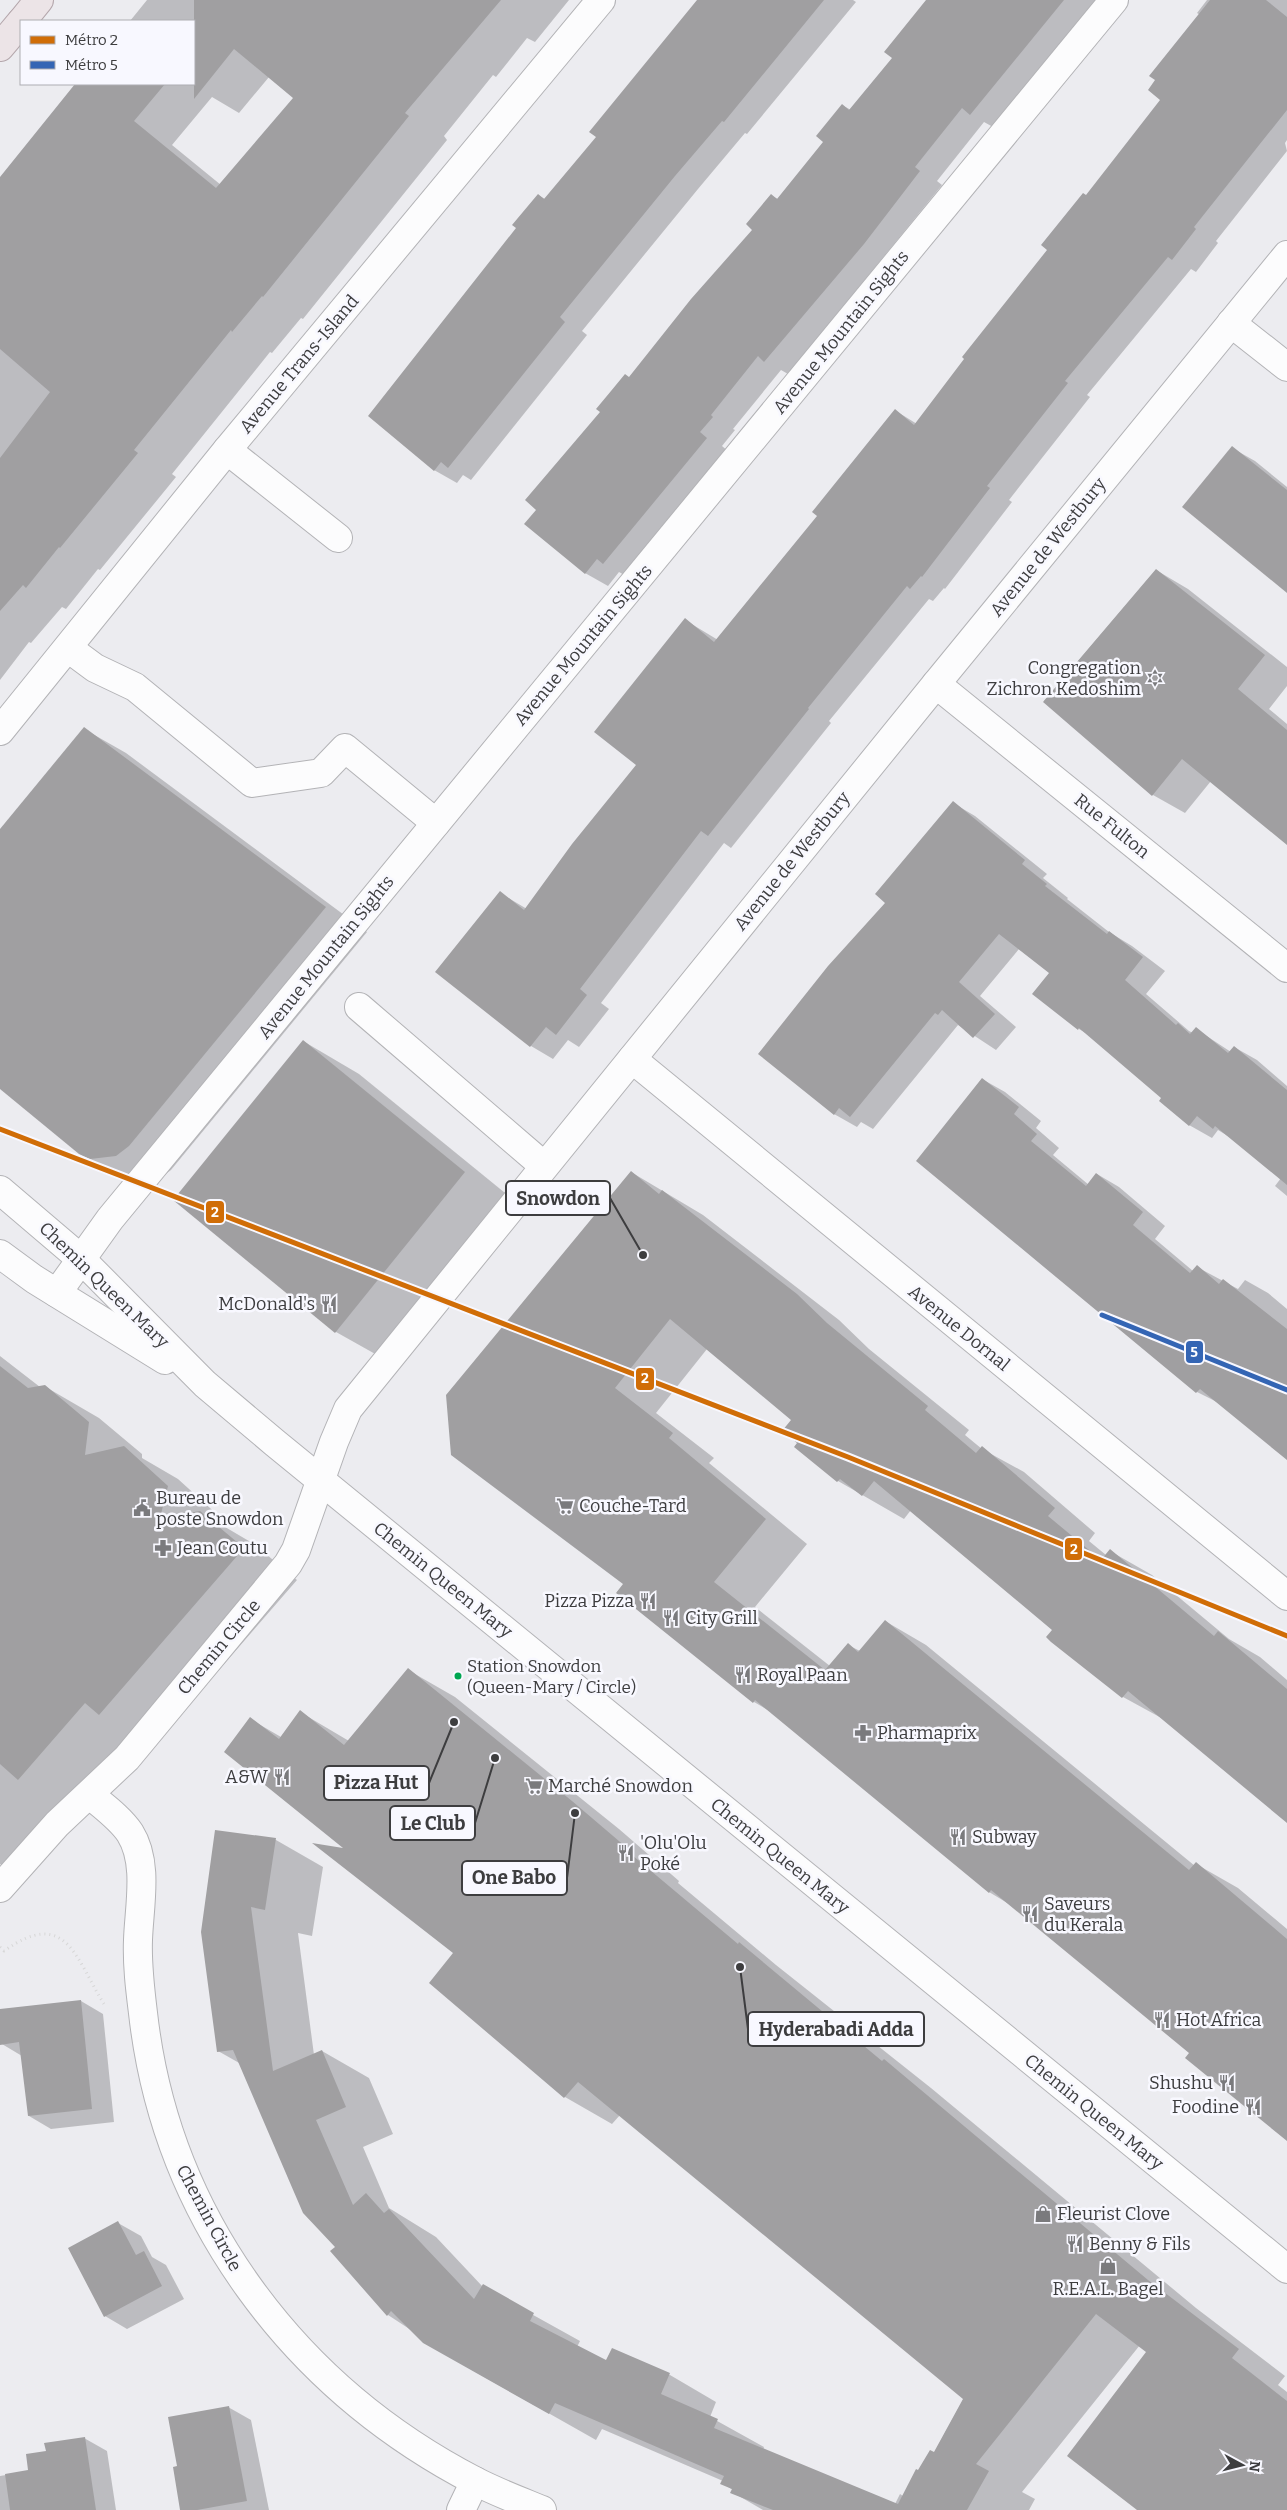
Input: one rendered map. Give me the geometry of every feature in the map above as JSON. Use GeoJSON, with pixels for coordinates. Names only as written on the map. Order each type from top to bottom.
{"type":"FeatureCollection","features":[{"type":"Feature","properties":{"kind":"main road"},"geometry":{"type":"LineString","coordinates":[[22,20],[39,0]]}},
{"type":"Feature","properties":{"kind":"main road"},"geometry":{"type":"LineString","coordinates":[[0,47],[20,22]]}},
{"type":"Feature","properties":{"kind":"street","name":"Avenue Trans-Island"},"geometry":{"type":"LineString","coordinates":[[0,731],[227,450],[601,0]]}},
{"type":"Feature","properties":{"kind":"street","name":"Avenue Mountain Sights"},"geometry":{"type":"LineString","coordinates":[[57,1293],[110,1219],[1114,0]]}},
{"type":"Feature","properties":{"kind":"street","name":"Avenue de Westbury"},"geometry":{"type":"LineString","coordinates":[[321,1481],[334,1442],[348,1409],[1287,255]]}},
{"type":"Feature","properties":{"kind":"street"},"geometry":{"type":"LineString","coordinates":[[1231,323],[1287,367]]}},
{"type":"Feature","properties":{"kind":"street"},"geometry":{"type":"LineString","coordinates":[[227,450],[338,538]]}},
{"type":"Feature","properties":{"kind":"street"},"geometry":{"type":"LineString","coordinates":[[68,648],[94,668],[135,687],[252,783],[321,774],[345,748],[436,823]]}},
{"type":"Feature","properties":{"kind":"street","name":"Rue Fulton"},"geometry":{"type":"LineString","coordinates":[[936,684],[1287,968]]}},
{"type":"Feature","properties":{"kind":"street"},"geometry":{"type":"LineString","coordinates":[[359,1007],[544,1166]]}},
{"type":"Feature","properties":{"kind":"street","name":"Avenue Dornal"},"geometry":{"type":"LineString","coordinates":[[632,1060],[1287,1596]]}},
{"type":"Feature","properties":{"kind":"street","name":"Chemin Queen Mary"},"geometry":{"type":"LineString","coordinates":[[0,1190],[81,1259],[205,1384],[321,1481],[1287,2269]]}},
{"type":"Feature","properties":{"kind":"street","name":"Chemin Queen Mary"},"geometry":{"type":"LineString","coordinates":[[0,1254],[57,1293],[205,1384]]}},
{"type":"Feature","properties":{"kind":"street","name":"Chemin Circle"},"geometry":{"type":"LineString","coordinates":[[0,1888],[57,1824],[90,1795],[127,1758],[288,1564],[296,1550],[321,1481]]}},
{"type":"Feature","properties":{"kind":"street","name":"Chemin Circle"},"geometry":{"type":"LineString","coordinates":[[90,1795],[129,1832],[135,1845],[140,1863],[141,1883],[138,1942],[139,1977],[153,2070],[163,2112],[177,2157],[220,2243],[262,2307],[311,2364],[362,2408],[438,2460],[475,2481],[542,2510]]}},
{"type":"Feature","properties":{"kind":"street"},"geometry":{"type":"LineString","coordinates":[[461,2510],[475,2481]]}},
{"type":"Feature","properties":{"kind":"path"},"geometry":{"type":"LineString","coordinates":[[0,1947],[4,1951],[29,1935],[53,1935],[63,1939],[71,1947],[86,1970],[107,2009]]}},
{"type":"Feature","properties":{"kind":"building"},"geometry":{"type":"Polygon","coordinates":[[[194,0],[501,0],[405,113],[409,116],[263,297],[232,332],[231,330],[134,450],[138,453],[26,588],[23,585],[0,611],[0,458],[50,392],[0,349],[0,177],[74,85],[164,85],[134,121],[216,188],[293,98],[234,49],[194,99],[194,0]]]}},
{"type":"Feature","properties":{"kind":"building"},"geometry":{"type":"Polygon","coordinates":[[[697,0],[824,0],[724,122],[722,121],[675,176],[560,317],[565,322],[448,468],[441,462],[434,471],[368,416],[516,228],[512,225],[538,194],[544,199],[596,137],[589,132],[697,0]]]}},
{"type":"Feature","properties":{"kind":"building"},"geometry":{"type":"Polygon","coordinates":[[[926,0],[1064,0],[970,115],[962,108],[915,167],[920,171],[864,244],[764,362],[758,356],[711,415],[713,417],[700,432],[707,438],[603,564],[597,559],[585,574],[524,524],[536,510],[525,500],[600,412],[596,409],[625,374],[629,377],[691,299],[752,230],[746,224],[771,194],[777,199],[823,142],[816,136],[842,104],[849,110],[892,58],[884,52],[926,0]]]}},
{"type":"Feature","properties":{"kind":"building"},"geometry":{"type":"Polygon","coordinates":[[[1210,0],[1266,0],[1287,17],[1287,110],[1194,227],[1196,229],[1172,260],[1168,257],[1065,381],[1068,383],[987,486],[990,488],[922,577],[910,589],[907,586],[708,836],[701,831],[580,989],[587,995],[556,1035],[546,1027],[530,1047],[435,972],[500,891],[524,910],[572,844],[636,765],[594,732],[685,618],[714,642],[817,516],[812,512],[895,409],[914,425],[964,359],[962,357],[1047,250],[1041,245],[1083,193],[1086,195],[1160,100],[1148,90],[1155,80],[1149,76],[1210,0]]]}},
{"type":"Feature","properties":{"kind":"building"},"geometry":{"type":"Polygon","coordinates":[[[1232,446],[1287,490],[1287,593],[1182,507],[1232,446]]]}},
{"type":"Feature","properties":{"kind":"building","name":"Congregation Zichron Kedoshim"},"geometry":{"type":"Polygon","coordinates":[[[1156,569],[1265,655],[1238,689],[1287,730],[1287,845],[1182,759],[1152,796],[1043,702],[1156,569]]]}},
{"type":"Feature","properties":{"kind":"building"},"geometry":{"type":"Polygon","coordinates":[[[84,727],[326,907],[129,1146],[116,1156],[90,1159],[79,1154],[0,1089],[0,829],[84,727]]]}},
{"type":"Feature","properties":{"kind":"building"},"geometry":{"type":"Polygon","coordinates":[[[953,801],[1025,860],[1022,864],[1047,884],[1045,886],[1107,934],[1109,931],[1143,957],[1125,980],[1176,1025],[1178,1023],[1190,1034],[1196,1027],[1228,1053],[1234,1046],[1287,1090],[1287,1185],[1215,1126],[1213,1129],[1197,1116],[1189,1126],[1159,1101],[1161,1098],[1079,1028],[1078,1030],[1032,994],[1049,973],[999,934],[959,982],[995,1014],[973,1038],[942,1010],[938,1015],[935,1013],[850,1117],[839,1108],[834,1115],[758,1054],[828,966],[885,903],[875,894],[953,801]]]}},
{"type":"Feature","properties":{"kind":"building"},"geometry":{"type":"Polygon","coordinates":[[[303,1040],[465,1172],[335,1333],[173,1200],[303,1040]]]}},
{"type":"Feature","properties":{"kind":"building"},"geometry":{"type":"Polygon","coordinates":[[[982,1078],[1019,1107],[1014,1114],[1037,1134],[1031,1141],[1086,1186],[1096,1173],[1143,1212],[1133,1225],[1190,1273],[1197,1265],[1219,1284],[1223,1279],[1287,1329],[1287,1460],[1200,1389],[1196,1393],[916,1161],[982,1078]]]}},
{"type":"Feature","properties":{"kind":"building"},"geometry":{"type":"Polygon","coordinates":[[[631,1171],[659,1194],[662,1190],[797,1294],[827,1323],[928,1406],[925,1410],[976,1453],[982,1446],[1055,1508],[1048,1516],[1101,1560],[1110,1549],[1214,1636],[1218,1631],[1287,1689],[1287,1823],[1128,1691],[1122,1698],[1051,1642],[1046,1637],[1052,1630],[874,1481],[862,1496],[840,1479],[837,1482],[794,1447],[797,1443],[782,1431],[791,1420],[670,1319],[615,1388],[673,1433],[669,1438],[766,1519],[714,1582],[825,1670],[848,1643],[858,1652],[885,1620],[1189,1870],[1196,1862],[1287,1939],[1287,2141],[1185,2058],[1189,2053],[991,1890],[989,1893],[755,1700],[753,1703],[616,1593],[623,1584],[451,1455],[446,1395],[631,1171]]]}},
{"type":"Feature","properties":{"kind":"building"},"geometry":{"type":"Polygon","coordinates":[[[0,1366],[28,1388],[45,1385],[89,1422],[85,1455],[124,1446],[168,1486],[160,1518],[200,1511],[244,1548],[99,1715],[85,1703],[18,1780],[0,1764],[0,1366]]]}},
{"type":"Feature","properties":{"kind":"building"},"geometry":{"type":"Polygon","coordinates":[[[408,1668],[572,1801],[633,1853],[632,1855],[738,1944],[739,1942],[882,2061],[884,2059],[1148,2280],[1239,2349],[1232,2358],[1287,2401],[1287,2510],[1137,2510],[1067,2456],[1146,2352],[1096,2314],[976,2464],[989,2471],[967,2510],[773,2510],[730,2493],[732,2489],[720,2484],[724,2476],[555,2403],[549,2414],[423,2343],[391,2311],[387,2316],[330,2251],[335,2247],[303,2213],[233,2050],[217,2052],[201,1932],[215,1830],[276,1838],[265,1910],[251,1907],[273,2071],[322,2050],[346,2107],[316,2120],[353,2205],[366,2193],[384,2213],[389,2209],[474,2299],[483,2284],[534,2313],[530,2321],[606,2360],[612,2348],[670,2373],[661,2394],[718,2419],[714,2428],[898,2504],[916,2469],[918,2470],[930,2450],[934,2452],[963,2399],[578,2082],[564,2098],[429,1983],[453,1953],[312,1843],[343,1848],[224,1752],[250,1717],[279,1739],[300,1710],[344,1745],[408,1668]]]}},
{"type":"Feature","properties":{"kind":"building"},"geometry":{"type":"Polygon","coordinates":[[[81,2000],[92,2109],[28,2116],[19,2042],[0,2045],[0,2009],[81,2000]]]}},
{"type":"Feature","properties":{"kind":"building"},"geometry":{"type":"Polygon","coordinates":[[[118,2221],[136,2255],[144,2251],[162,2286],[104,2317],[68,2248],[118,2221]]]}},
{"type":"Feature","properties":{"kind":"building"},"geometry":{"type":"Polygon","coordinates":[[[229,2406],[247,2501],[197,2510],[180,2510],[173,2467],[177,2466],[168,2417],[229,2406]]]}},
{"type":"Feature","properties":{"kind":"building"},"geometry":{"type":"Polygon","coordinates":[[[85,2437],[96,2510],[10,2510],[5,2474],[28,2470],[26,2454],[46,2451],[44,2443],[85,2437]]]}},
{"type":"Feature","properties":{"kind":"metro line","name":"2"},"geometry":{"type":"LineString","coordinates":[[0,1129],[848,1457],[1287,1636]]}},
{"type":"Feature","properties":{"kind":"metro line","name":"5"},"geometry":{"type":"LineString","coordinates":[[1102,1315],[1287,1390]]}},
{"type":"Feature","properties":{"kind":"place","name":"Congregation Zichron Kedoshim"},"geometry":{"type":"Point","coordinates":[1155,678]}},
{"type":"Feature","properties":{"kind":"place","name":"Snowdon"},"geometry":{"type":"Point","coordinates":[643,1255]}},
{"type":"Feature","properties":{"kind":"place","name":"McDonald's"},"geometry":{"type":"Point","coordinates":[329,1304]}},
{"type":"Feature","properties":{"kind":"place","name":"Couche-Tard"},"geometry":{"type":"Point","coordinates":[565,1506]}},
{"type":"Feature","properties":{"kind":"place","name":"Bureau de poste Snowdon"},"geometry":{"type":"Point","coordinates":[142,1508]}},
{"type":"Feature","properties":{"kind":"place","name":"Jean Coutu"},"geometry":{"type":"Point","coordinates":[163,1548]}},
{"type":"Feature","properties":{"kind":"place","name":"Pizza Pizza"},"geometry":{"type":"Point","coordinates":[648,1601]}},
{"type":"Feature","properties":{"kind":"place","name":"City Grill"},"geometry":{"type":"Point","coordinates":[671,1618]}},
{"type":"Feature","properties":{"kind":"place","name":"Royal Paan"},"geometry":{"type":"Point","coordinates":[743,1675]}},
{"type":"Feature","properties":{"kind":"place","name":"Station Snowdon (Queen-Mary / Circle)"},"geometry":{"type":"Point","coordinates":[458,1676]}},
{"type":"Feature","properties":{"kind":"place","name":"Pizza Hut"},"geometry":{"type":"Point","coordinates":[454,1722]}},
{"type":"Feature","properties":{"kind":"place","name":"Pharmaprix"},"geometry":{"type":"Point","coordinates":[863,1733]}},
{"type":"Feature","properties":{"kind":"place","name":"Le Club"},"geometry":{"type":"Point","coordinates":[495,1758]}},
{"type":"Feature","properties":{"kind":"place","name":"A&W"},"geometry":{"type":"Point","coordinates":[282,1777]}},
{"type":"Feature","properties":{"kind":"place","name":"Marché Snowdon"},"geometry":{"type":"Point","coordinates":[534,1786]}},
{"type":"Feature","properties":{"kind":"place","name":"One Babo"},"geometry":{"type":"Point","coordinates":[575,1813]}},
{"type":"Feature","properties":{"kind":"place","name":"Subway"},"geometry":{"type":"Point","coordinates":[958,1837]}},
{"type":"Feature","properties":{"kind":"place","name":"'Olu'Olu Poké"},"geometry":{"type":"Point","coordinates":[626,1853]}},
{"type":"Feature","properties":{"kind":"place","name":"Saveurs du Kerala"},"geometry":{"type":"Point","coordinates":[1030,1914]}},
{"type":"Feature","properties":{"kind":"place","name":"Hyderabadi Adda"},"geometry":{"type":"Point","coordinates":[740,1967]}},
{"type":"Feature","properties":{"kind":"place","name":"Hot Africa"},"geometry":{"type":"Point","coordinates":[1162,2020]}},
{"type":"Feature","properties":{"kind":"place","name":"Shushu"},"geometry":{"type":"Point","coordinates":[1227,2083]}},
{"type":"Feature","properties":{"kind":"place","name":"Foodine"},"geometry":{"type":"Point","coordinates":[1253,2107]}},
{"type":"Feature","properties":{"kind":"place","name":"Fleurist Clove"},"geometry":{"type":"Point","coordinates":[1043,2214]}},
{"type":"Feature","properties":{"kind":"place","name":"Benny & Fils"},"geometry":{"type":"Point","coordinates":[1075,2244]}},
{"type":"Feature","properties":{"kind":"place","name":"R.E.A.L. Bagel"},"geometry":{"type":"Point","coordinates":[1108,2266]}}]}
